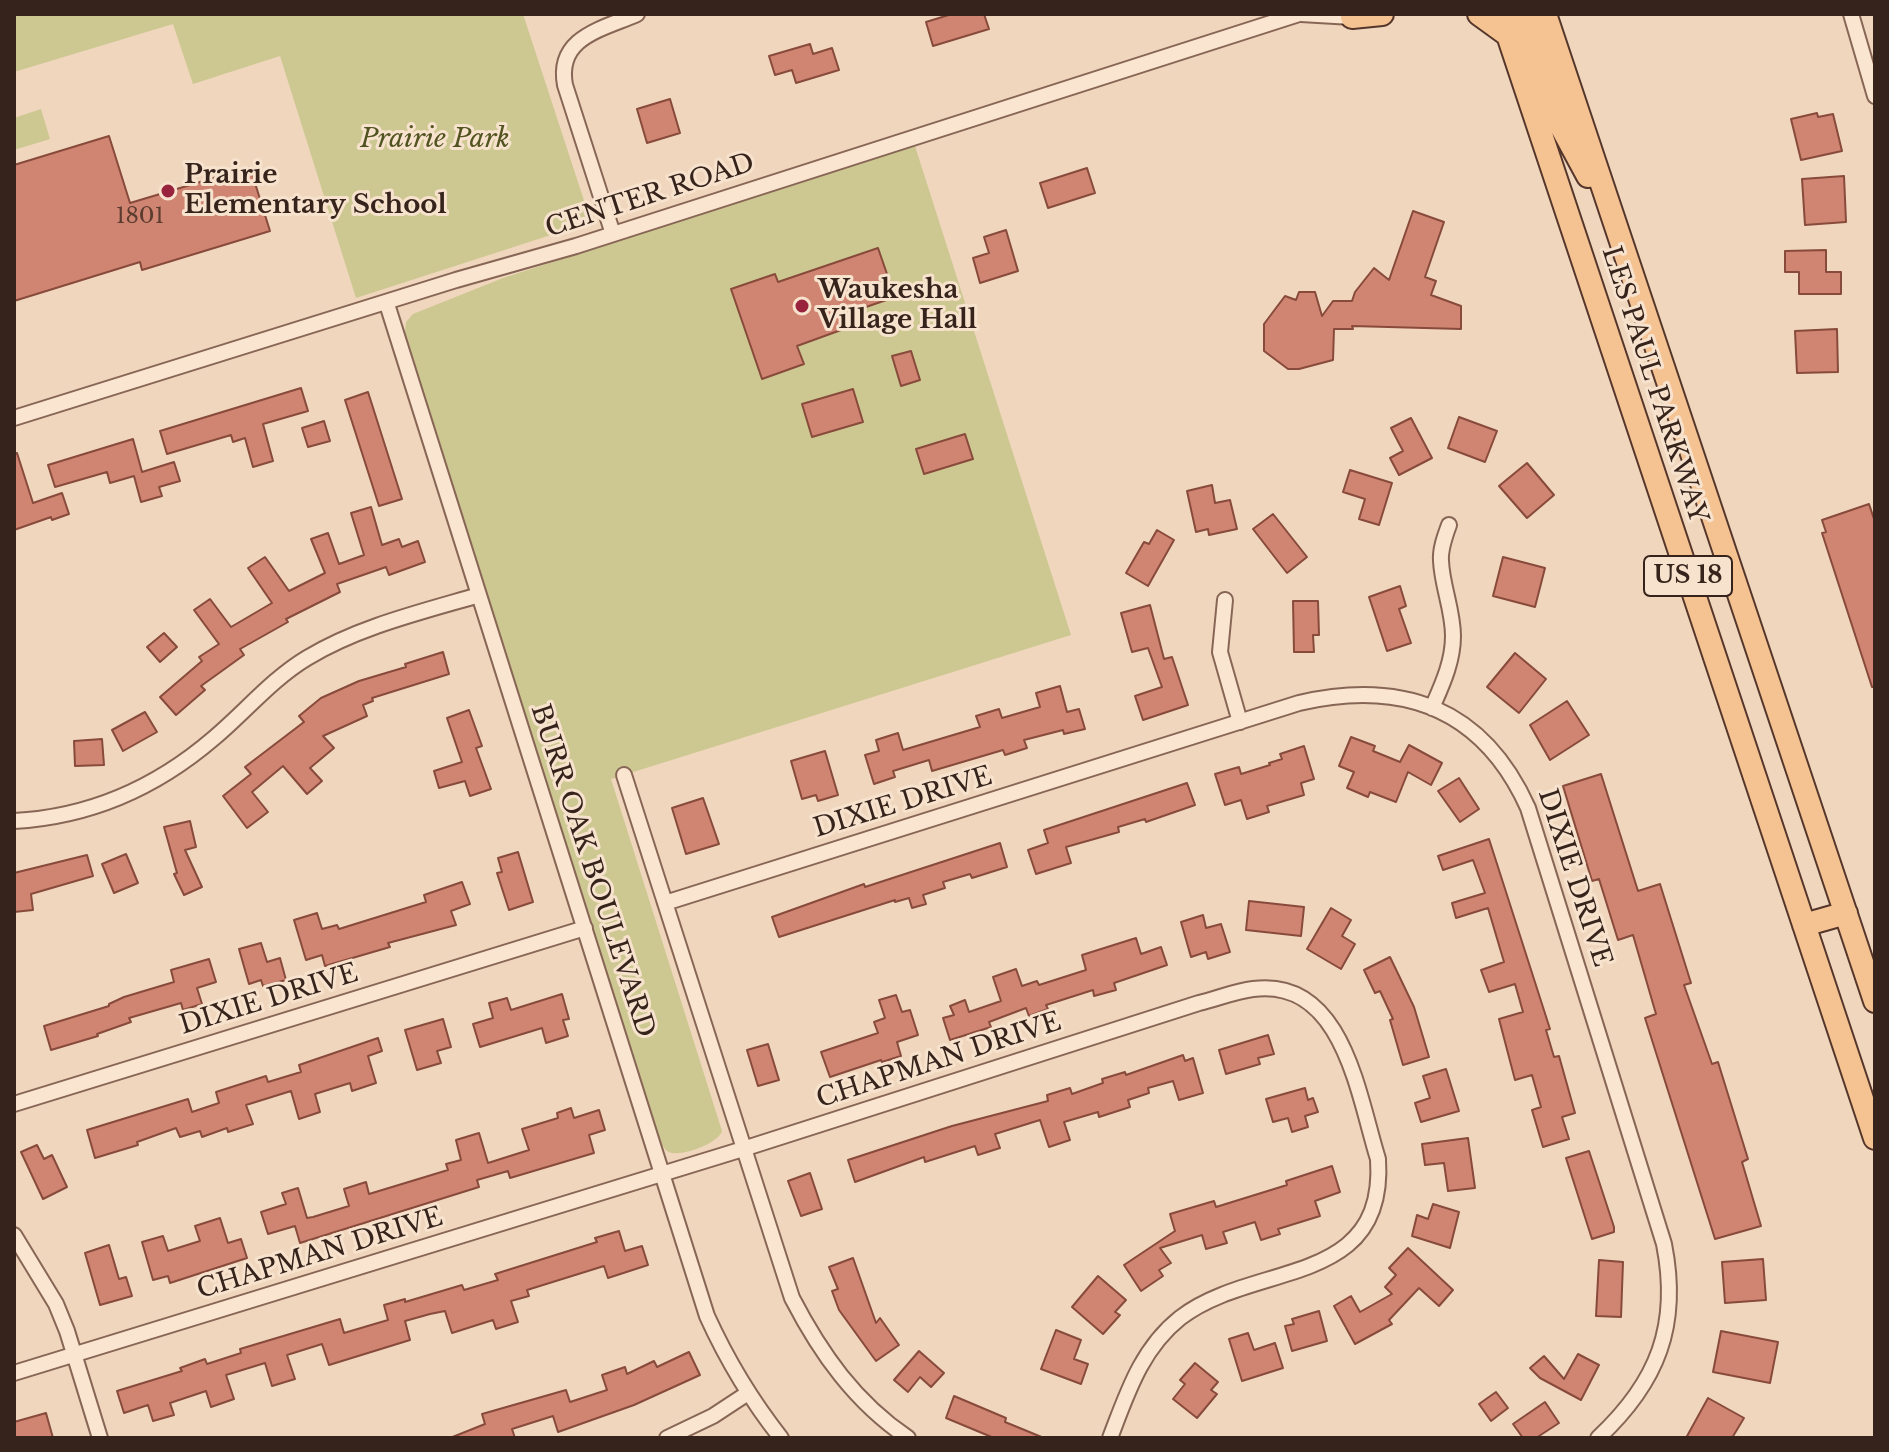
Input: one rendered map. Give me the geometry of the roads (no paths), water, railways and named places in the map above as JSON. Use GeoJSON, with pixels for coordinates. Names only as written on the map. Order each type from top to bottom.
{"type":"FeatureCollection","features":[{"type":"Feature","properties":{"kind":"main road"},"geometry":{"type":"LineString","coordinates":[[1357,16],[1382,14]]}},
{"type":"Feature","properties":{"kind":"main road"},"geometry":{"type":"LineString","coordinates":[[1479,14],[1505,24]]}},
{"type":"Feature","properties":{"kind":"main road"},"geometry":{"type":"LineString","coordinates":[[1524,14],[1562,128],[1617,230]]}},
{"type":"Feature","properties":{"kind":"main road","name":"LES PAUL PARKWAY"},"geometry":{"type":"LineString","coordinates":[[1545,14],[1875,1001]]}},
{"type":"Feature","properties":{"kind":"main road","name":"LES PAUL PARKWAY"},"geometry":{"type":"LineString","coordinates":[[1505,24],[1875,1138]]}},
{"type":"Feature","properties":{"kind":"main road"},"geometry":{"type":"LineString","coordinates":[[1804,925],[1846,913]]}},
{"type":"Feature","properties":{"kind":"street"},"geometry":{"type":"LineString","coordinates":[[613,234],[565,85],[563,65],[577,41],[637,14]]}},
{"type":"Feature","properties":{"kind":"street","name":"CENTER ROAD"},"geometry":{"type":"LineString","coordinates":[[14,418],[613,234],[1300,14],[1357,16]]}},
{"type":"Feature","properties":{"kind":"street"},"geometry":{"type":"LineString","coordinates":[[1851,14],[1875,96]]}},
{"type":"Feature","properties":{"kind":"street","name":"BURR OAK BOULEVARD"},"geometry":{"type":"LineString","coordinates":[[387,304],[707,1316],[726,1358],[781,1438]]}},
{"type":"Feature","properties":{"kind":"street"},"geometry":{"type":"LineString","coordinates":[[1432,708],[1446,676],[1452,651],[1451,607],[1440,562],[1449,525]]}},
{"type":"Feature","properties":{"kind":"street"},"geometry":{"type":"LineString","coordinates":[[14,821],[59,816],[95,807],[157,781],[204,747],[276,680],[303,660],[350,636],[479,595]]}},
{"type":"Feature","properties":{"kind":"street"},"geometry":{"type":"LineString","coordinates":[[1225,600],[1220,652],[1240,722]]}},
{"type":"Feature","properties":{"kind":"street","name":"DIXIE DRIVE"},"geometry":{"type":"LineString","coordinates":[[665,903],[1334,695],[1373,694],[1407,698],[1456,720],[1490,747],[1518,785],[1528,808],[1664,1244],[1670,1299],[1663,1343],[1641,1391],[1621,1417],[1598,1438]]}},
{"type":"Feature","properties":{"kind":"street"},"geometry":{"type":"LineString","coordinates":[[624,775],[783,1276],[811,1336],[835,1370],[862,1401],[908,1438]]}},
{"type":"Feature","properties":{"kind":"street","name":"DIXIE DRIVE"},"geometry":{"type":"LineString","coordinates":[[14,1104],[585,928]]}},
{"type":"Feature","properties":{"kind":"street","name":"CHAPMAN DRIVE"},"geometry":{"type":"LineString","coordinates":[[14,1373],[743,1149],[1199,1003],[1253,989],[1274,989],[1295,995],[1324,1014],[1339,1038],[1378,1159],[1376,1202],[1366,1224],[1342,1251],[1330,1259],[1223,1295],[1180,1318],[1143,1359],[1110,1438]]}},
{"type":"Feature","properties":{"kind":"street"},"geometry":{"type":"LineString","coordinates":[[14,1235],[56,1304],[100,1438]]}},
{"type":"Feature","properties":{"kind":"street"},"geometry":{"type":"LineString","coordinates":[[667,1438],[713,1416],[748,1393]]}},
{"type":"Feature","properties":{"kind":"place","name":"Prairie Elementary School"},"geometry":{"type":"Point","coordinates":[168,191]}},
{"type":"Feature","properties":{"kind":"place","name":"Waukesha Village Hall"},"geometry":{"type":"Point","coordinates":[802,306]}},
{"type":"Feature","properties":{"kind":"park label","name":"Prairie Park"},"geometry":{"type":"Point","coordinates":[435,140]}}]}
